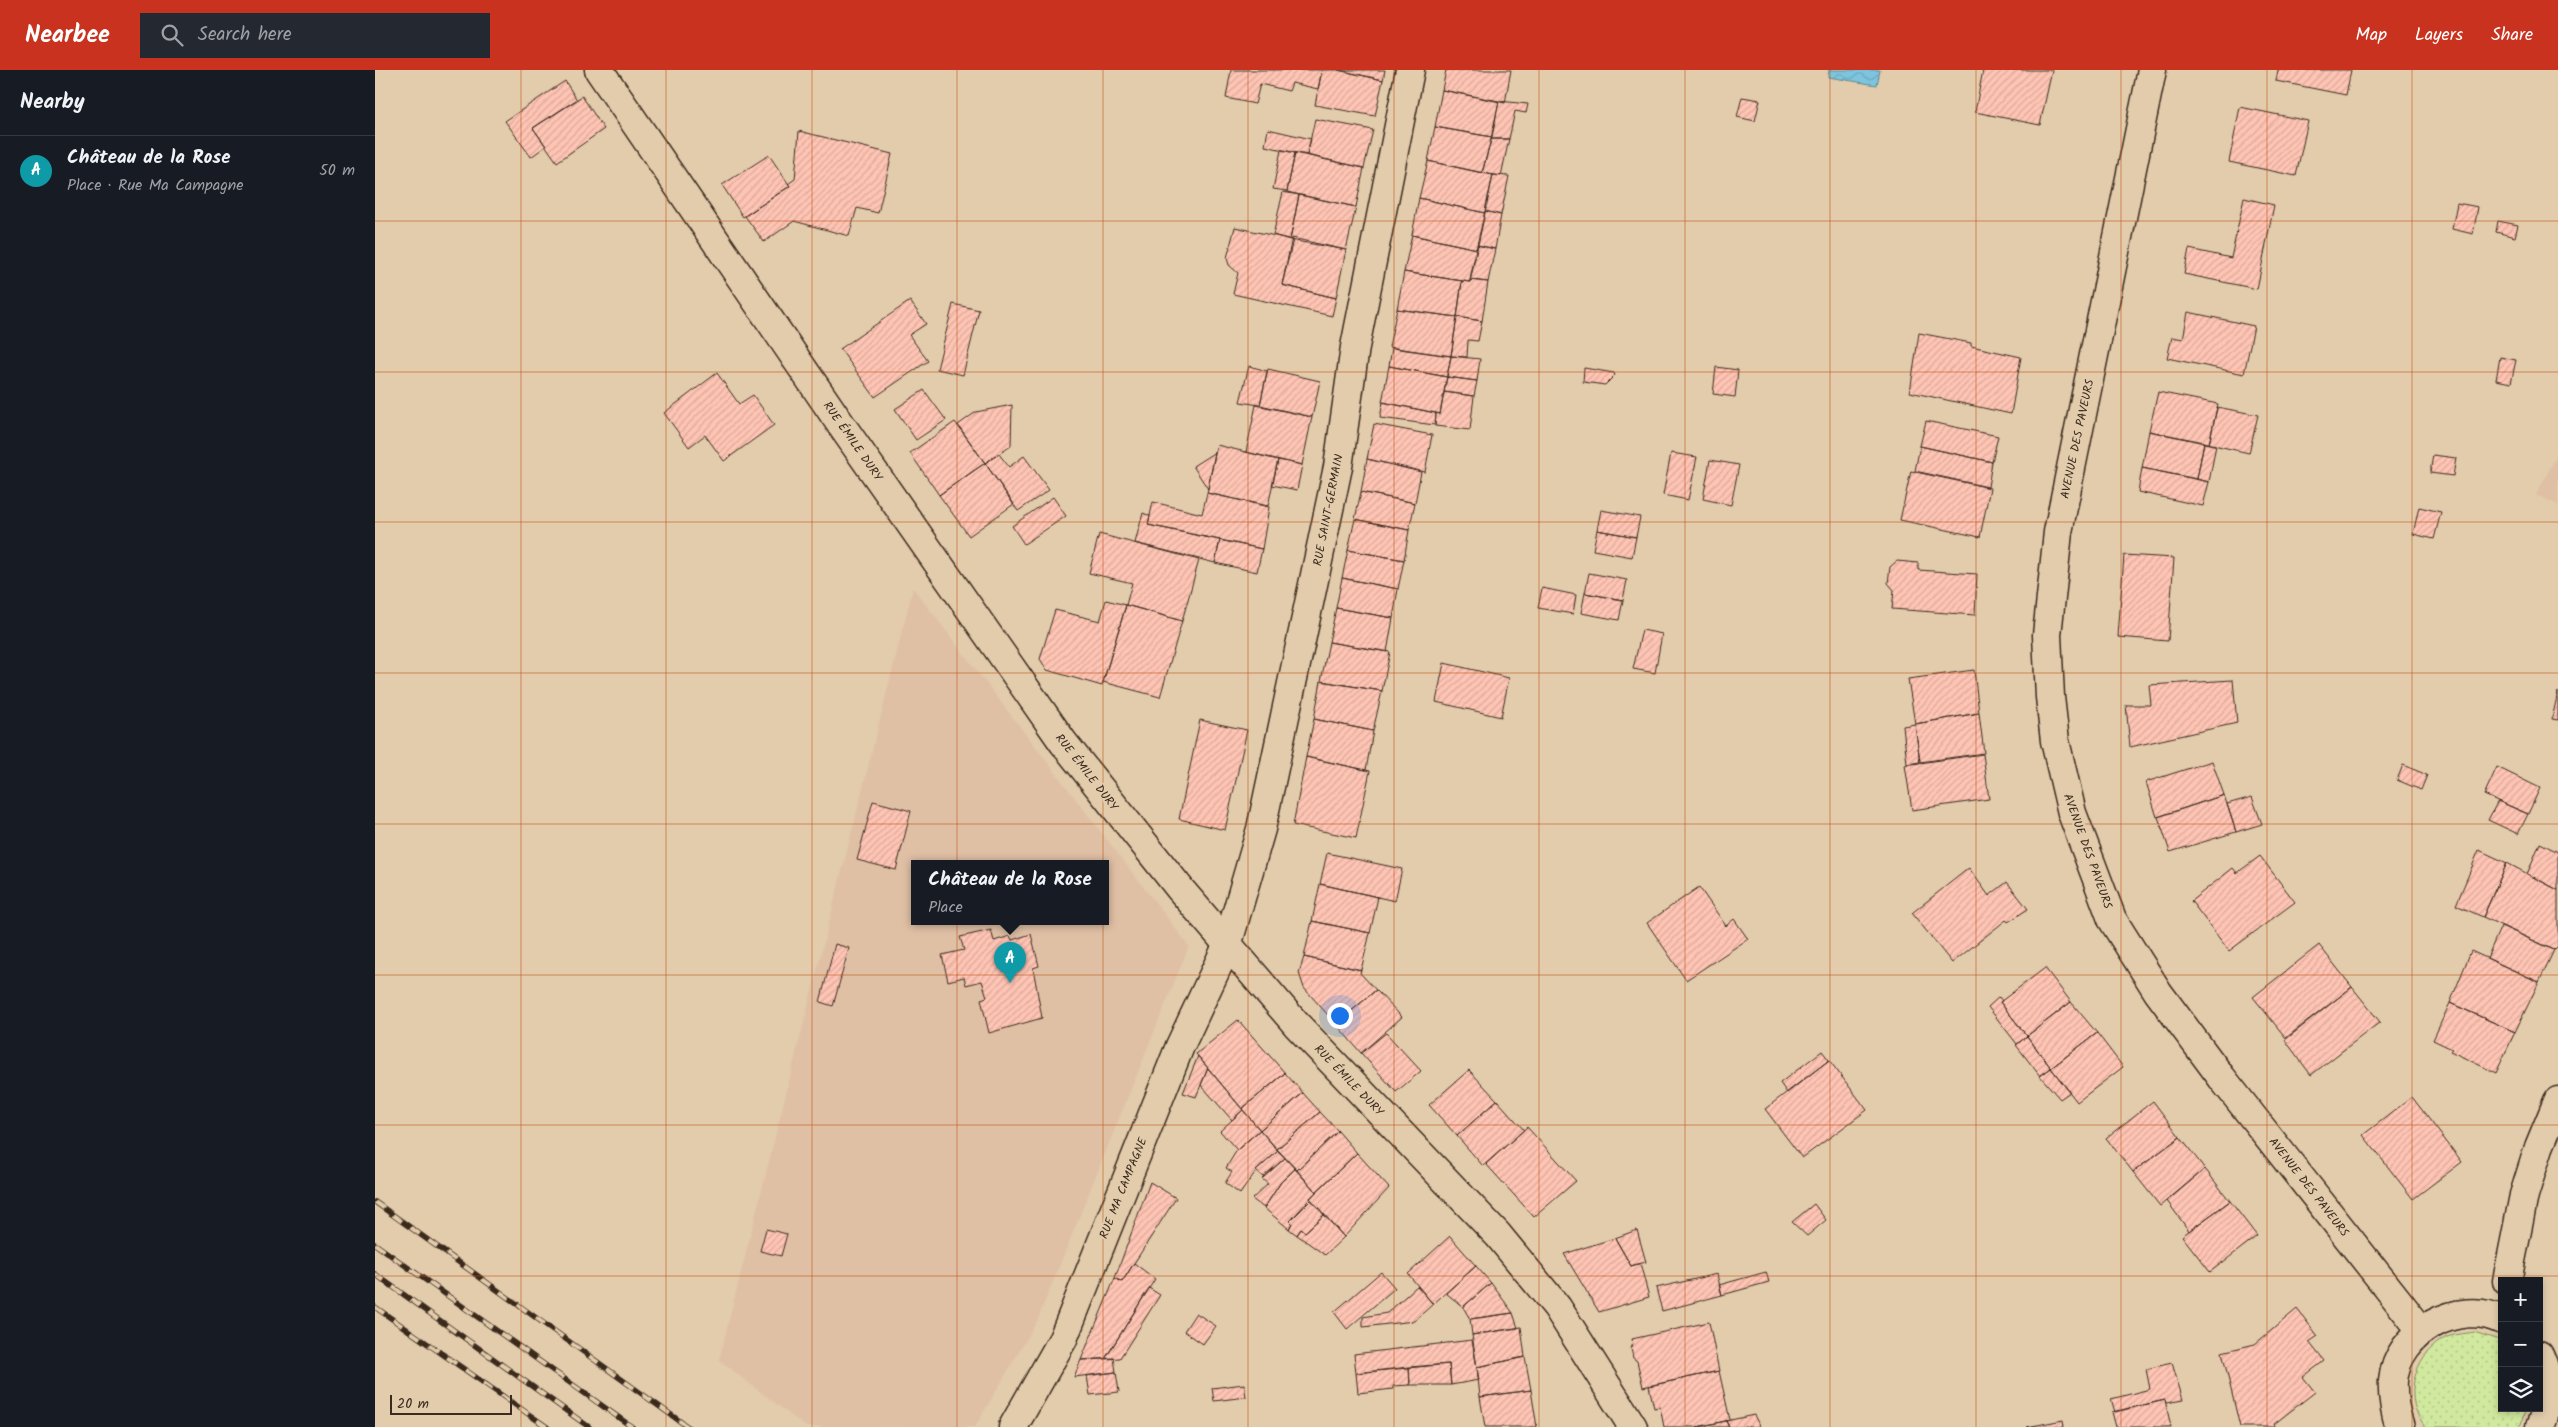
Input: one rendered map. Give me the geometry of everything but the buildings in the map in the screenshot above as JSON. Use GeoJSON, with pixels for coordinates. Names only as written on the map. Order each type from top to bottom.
{"type":"FeatureCollection","features":[{"type":"Feature","properties":{"kind":"street","name":"RUE ÉMILE DURY"},"geometry":{"type":"LineString","coordinates":[[599,70],[844,429],[1063,742],[1227,946],[1296,1024],[1499,1235],[1557,1307],[1633,1427]]}},
{"type":"Feature","properties":{"kind":"street","name":"RUE SAINT-GERMAIN"},"geometry":{"type":"LineString","coordinates":[[1227,946],[1261,829],[1338,467],[1355,347],[1410,70]]}},
{"type":"Feature","properties":{"kind":"street","name":"AVENUE DES PAVEURS"},"geometry":{"type":"LineString","coordinates":[[2152,70],[2058,532],[2048,608],[2050,697],[2062,776],[2072,813],[2112,919],[2158,992],[2222,1078],[2421,1330]]}},
{"type":"Feature","properties":{"kind":"street","name":"RUE MA CAMPAGNE"},"geometry":{"type":"LineString","coordinates":[[1013,1427],[1063,1338],[1180,1046],[1227,946]]}},
{"type":"Feature","properties":{"kind":"street"},"geometry":{"type":"LineString","coordinates":[[2508,1277],[2524,1195],[2539,1147],[2558,1102]]}},
{"type":"Feature","properties":{"kind":"street"},"geometry":{"type":"LineString","coordinates":[[2400,1427],[2394,1408],[2393,1380],[2403,1353],[2421,1330],[2445,1318],[2470,1313],[2498,1312]]}},
{"type":"Feature","properties":{"kind":"street"},"geometry":{"type":"LineString","coordinates":[[2540,1427],[2553,1388],[2543,1363]]}},
{"type":"Feature","properties":{"kind":"shaded area"},"geometry":{"type":"Polygon","coordinates":[[[2558,453],[2558,505],[2536,495],[2558,453]]]}},
{"type":"Feature","properties":{"kind":"shaded area"},"geometry":{"type":"Polygon","coordinates":[[[913,588],[1189,946],[1037,1321],[975,1427],[806,1427],[719,1360],[913,588]]]}},
{"type":"Feature","properties":{"kind":"green space"},"geometry":{"type":"Polygon","coordinates":[[[2474,1332],[2498,1340],[2498,1412],[2525,1412],[2521,1424],[2517,1427],[2426,1427],[2414,1404],[2414,1380],[2424,1357],[2443,1339],[2474,1332]]]}},
{"type":"Feature","properties":{"kind":"water"},"geometry":{"type":"Polygon","coordinates":[[[1829,70],[1880,70],[1877,85],[1828,77],[1829,70]]]}},
{"type":"Feature","properties":{"kind":"railway"},"geometry":{"type":"LineString","coordinates":[[375,1202],[688,1427]]}},
{"type":"Feature","properties":{"kind":"railway"},"geometry":{"type":"LineString","coordinates":[[375,1244],[632,1427]]}},
{"type":"Feature","properties":{"kind":"railway"},"geometry":{"type":"LineString","coordinates":[[375,1274],[589,1427]]}},
{"type":"Feature","properties":{"kind":"railway"},"geometry":{"type":"LineString","coordinates":[[375,1307],[547,1427]]}},
{"type":"Feature","properties":{"kind":"place","name":"Château de la Rose"},"geometry":{"type":"Point","coordinates":[1010,983]}}]}
